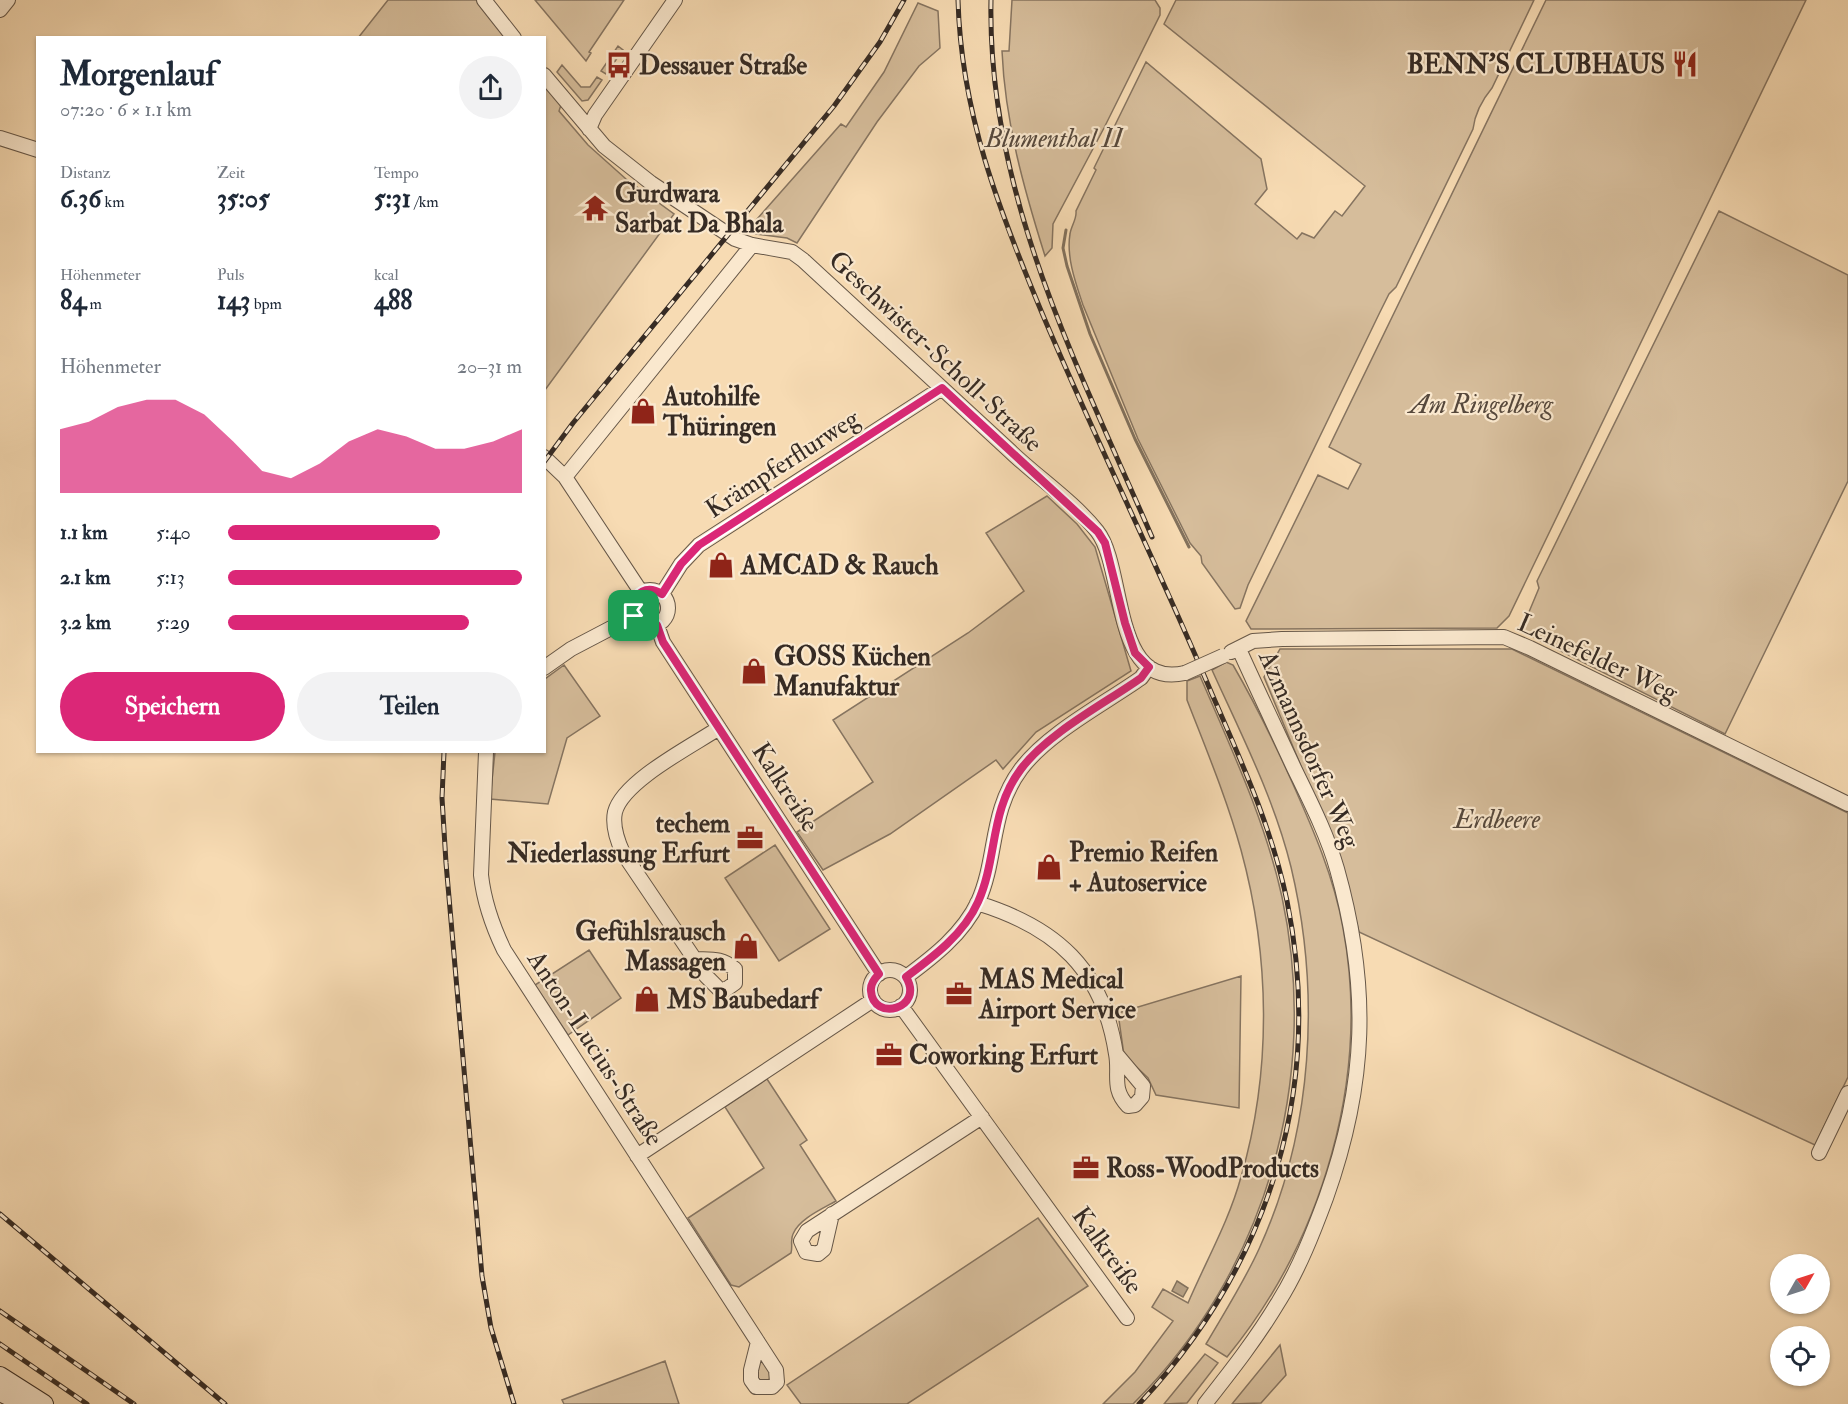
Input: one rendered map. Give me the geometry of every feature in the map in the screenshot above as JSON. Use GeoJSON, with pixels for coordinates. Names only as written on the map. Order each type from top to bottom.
{"type":"FeatureCollection","features":[{"type":"Feature","properties":{"kind":"main road"},"geometry":{"type":"LineString","coordinates":[[0,1376],[44,1404]]}},
{"type":"Feature","properties":{"kind":"main road"},"geometry":{"type":"LineString","coordinates":[[0,1392],[26,1404]]}},
{"type":"Feature","properties":{"kind":"street"},"geometry":{"type":"LineString","coordinates":[[484,0],[512,36]]}},
{"type":"Feature","properties":{"kind":"street"},"geometry":{"type":"LineString","coordinates":[[590,129],[595,115],[675,0]]}},
{"type":"Feature","properties":{"kind":"street","name":"Geschwister-Scholl-Straße"},"geometry":{"type":"LineString","coordinates":[[546,77],[604,146],[651,183],[735,239],[752,245],[792,252],[803,260],[1098,532],[1105,543],[1135,653],[1149,667]]}},
{"type":"Feature","properties":{"kind":"street"},"geometry":{"type":"LineString","coordinates":[[0,138],[36,149]]}},
{"type":"Feature","properties":{"kind":"street"},"geometry":{"type":"LineString","coordinates":[[565,477],[752,245]]}},
{"type":"Feature","properties":{"kind":"street","name":"Krämpferflurweg"},"geometry":{"type":"LineString","coordinates":[[662,594],[681,564],[699,545],[942,388]]}},
{"type":"Feature","properties":{"kind":"street"},"geometry":{"type":"LineString","coordinates":[[546,459],[565,477],[641,592]]}},
{"type":"Feature","properties":{"kind":"street"},"geometry":{"type":"LineString","coordinates":[[652,590],[662,594],[668,604],[663,621],[657,625],[642,624],[634,616],[632,606],[634,600],[641,592],[652,590]]}},
{"type":"Feature","properties":{"kind":"street"},"geometry":{"type":"LineString","coordinates":[[546,667],[571,649],[634,616]]}},
{"type":"Feature","properties":{"kind":"street","name":"Kalkreiße"},"geometry":{"type":"LineString","coordinates":[[657,625],[663,642],[879,974]]}},
{"type":"Feature","properties":{"kind":"street","name":"Leinefelder Weg"},"geometry":{"type":"LineString","coordinates":[[1239,649],[1253,641],[1282,639],[1504,638],[1530,648],[1848,804]]}},
{"type":"Feature","properties":{"kind":"street"},"geometry":{"type":"LineString","coordinates":[[906,977],[951,940],[977,903],[986,878],[996,822],[1006,795],[1022,769],[1043,746],[1141,678],[1149,667],[1168,675],[1185,673],[1239,649]]}},
{"type":"Feature","properties":{"kind":"street","name":"Azmannsdorfer Weg"},"geometry":{"type":"LineString","coordinates":[[1205,1404],[1266,1322],[1285,1290],[1316,1226],[1341,1149],[1355,1086],[1360,1043],[1358,972],[1354,942],[1336,867],[1317,817],[1239,649]]}},
{"type":"Feature","properties":{"kind":"street"},"geometry":{"type":"LineString","coordinates":[[693,959],[623,853],[618,842],[614,821],[615,810],[624,795],[636,782],[719,728]]}},
{"type":"Feature","properties":{"kind":"street","name":"Anton-Lucius-Straße"},"geometry":{"type":"LineString","coordinates":[[486,753],[481,875],[483,894],[491,922],[504,950],[758,1342]]}},
{"type":"Feature","properties":{"kind":"street"},"geometry":{"type":"LineString","coordinates":[[977,903],[1008,913],[1038,928],[1071,954],[1082,967],[1098,995],[1107,1017],[1117,1055]]}},
{"type":"Feature","properties":{"kind":"street"},"geometry":{"type":"LineString","coordinates":[[890,970],[906,977],[910,989],[909,996],[901,1006],[889,1010],[877,1005],[871,994],[872,983],[879,974],[890,970]]}},
{"type":"Feature","properties":{"kind":"street"},"geometry":{"type":"LineString","coordinates":[[637,1156],[873,1000]]}},
{"type":"Feature","properties":{"kind":"street","name":"Kalkreiße"},"geometry":{"type":"LineString","coordinates":[[901,1006],[1127,1318]]}},
{"type":"Feature","properties":{"kind":"street"},"geometry":{"type":"LineString","coordinates":[[1819,1153],[1848,1093]]}},
{"type":"Feature","properties":{"kind":"street"},"geometry":{"type":"LineString","coordinates":[[832,1214],[982,1117]]}},
{"type":"Feature","properties":{"kind":"green space"},"geometry":{"type":"Polygon","coordinates":[[[388,0],[476,0],[505,36],[360,36],[388,0]]]}},
{"type":"Feature","properties":{"kind":"green space"},"geometry":{"type":"Polygon","coordinates":[[[535,0],[624,0],[589,52],[591,53],[586,61],[535,0]]]}},
{"type":"Feature","properties":{"kind":"green space","name":"Blumenthal II"},"geometry":{"type":"Polygon","coordinates":[[[1012,0],[1155,0],[1160,8],[1160,15],[1053,224],[1052,248],[1045,256],[1023,180],[1007,104],[1002,51],[1009,51],[1012,0]]]}},
{"type":"Feature","properties":{"kind":"green space"},"geometry":{"type":"Polygon","coordinates":[[[1176,0],[1534,0],[1492,88],[1480,107],[1473,129],[1396,287],[1389,294],[1380,312],[1248,585],[1240,608],[1235,609],[1190,543],[1138,439],[1083,305],[1069,252],[1070,234],[1076,211],[1096,170],[1094,168],[1146,62],[1261,159],[1267,189],[1255,204],[1297,239],[1302,233],[1314,238],[1335,211],[1342,216],[1365,186],[1164,24],[1176,0]]]}},
{"type":"Feature","properties":{"kind":"green space","name":"Am Ringelberg"},"geometry":{"type":"Polygon","coordinates":[[[1546,0],[1806,0],[1509,616],[1497,628],[1251,629],[1246,621],[1318,475],[1348,489],[1361,464],[1329,447],[1546,0]]]}},
{"type":"Feature","properties":{"kind":"green space"},"geometry":{"type":"Polygon","coordinates":[[[918,3],[938,11],[940,48],[919,66],[877,122],[797,243],[787,238],[756,234],[750,227],[841,124],[846,127],[884,72],[918,3]]]}},
{"type":"Feature","properties":{"kind":"green space"},"geometry":{"type":"Polygon","coordinates":[[[618,46],[623,50],[606,74],[601,71],[618,46]]]}},
{"type":"Feature","properties":{"kind":"green space"},"geometry":{"type":"Polygon","coordinates":[[[562,65],[581,87],[590,87],[597,77],[602,80],[588,100],[582,101],[557,72],[562,65]]]}},
{"type":"Feature","properties":{"kind":"green space"},"geometry":{"type":"Polygon","coordinates":[[[546,86],[561,105],[559,111],[588,145],[626,179],[674,214],[546,389],[546,86]]]}},
{"type":"Feature","properties":{"kind":"green space"},"geometry":{"type":"Polygon","coordinates":[[[1719,211],[1848,275],[1848,481],[1725,734],[1521,631],[1539,588],[1537,581],[1719,211]]]}},
{"type":"Feature","properties":{"kind":"green space"},"geometry":{"type":"Polygon","coordinates":[[[1047,496],[1077,524],[1095,547],[1131,671],[1036,732],[1003,769],[996,760],[890,834],[823,870],[797,832],[873,782],[833,720],[968,633],[1024,591],[986,533],[1047,496]]]}},
{"type":"Feature","properties":{"kind":"green space","name":"Erdbeere"},"geometry":{"type":"Polygon","coordinates":[[[1280,649],[1512,649],[1848,813],[1848,1077],[1815,1145],[1359,932],[1342,865],[1264,677],[1280,649]]]}},
{"type":"Feature","properties":{"kind":"green space"},"geometry":{"type":"Polygon","coordinates":[[[1226,662],[1233,665],[1249,694],[1308,817],[1339,909],[1350,984],[1350,1041],[1344,1098],[1332,1154],[1313,1209],[1290,1262],[1261,1311],[1227,1357],[1206,1344],[1253,1261],[1277,1204],[1291,1157],[1301,1110],[1307,1061],[1308,1012],[1306,963],[1291,867],[1266,791],[1212,670],[1226,662]]]}},
{"type":"Feature","properties":{"kind":"green space"},"geometry":{"type":"Polygon","coordinates":[[[564,665],[600,716],[567,738],[548,804],[490,799],[495,753],[546,753],[546,678],[564,665]]]}},
{"type":"Feature","properties":{"kind":"green space"},"geometry":{"type":"Polygon","coordinates":[[[1200,676],[1257,812],[1282,897],[1292,966],[1294,1035],[1287,1103],[1272,1170],[1249,1234],[1218,1295],[1179,1352],[1133,1404],[1103,1404],[1135,1372],[1173,1321],[1152,1307],[1163,1289],[1188,1303],[1236,1193],[1251,1137],[1258,1096],[1264,1014],[1258,931],[1241,850],[1216,774],[1187,700],[1187,681],[1200,676]]]}},
{"type":"Feature","properties":{"kind":"green space"},"geometry":{"type":"Polygon","coordinates":[[[775,845],[830,929],[779,961],[725,878],[775,845]]]}},
{"type":"Feature","properties":{"kind":"green space"},"geometry":{"type":"Polygon","coordinates":[[[589,950],[621,998],[568,1035],[535,985],[589,950]]]}},
{"type":"Feature","properties":{"kind":"green space"},"geometry":{"type":"Polygon","coordinates":[[[1241,976],[1239,1108],[1156,1095],[1148,1078],[1124,1055],[1118,1013],[1241,976]]]}},
{"type":"Feature","properties":{"kind":"green space"},"geometry":{"type":"Polygon","coordinates":[[[767,1079],[807,1140],[800,1145],[836,1201],[800,1224],[792,1236],[791,1253],[739,1287],[731,1285],[688,1218],[764,1168],[725,1107],[767,1079]]]}},
{"type":"Feature","properties":{"kind":"green space"},"geometry":{"type":"Polygon","coordinates":[[[1038,1218],[1088,1286],[907,1404],[801,1404],[787,1385],[1038,1218]]]}},
{"type":"Feature","properties":{"kind":"green space"},"geometry":{"type":"Polygon","coordinates":[[[1280,1345],[1286,1375],[1261,1403],[1232,1404],[1280,1345]]]}},
{"type":"Feature","properties":{"kind":"green space"},"geometry":{"type":"Polygon","coordinates":[[[1205,1354],[1218,1363],[1187,1403],[1164,1404],[1205,1354]]]}},
{"type":"Feature","properties":{"kind":"green space"},"geometry":{"type":"Polygon","coordinates":[[[762,1355],[771,1375],[765,1383],[756,1379],[759,1357],[762,1355]]]}},
{"type":"Feature","properties":{"kind":"green space"},"geometry":{"type":"Polygon","coordinates":[[[665,1361],[679,1404],[564,1404],[562,1400],[665,1361]]]}},
{"type":"Feature","properties":{"kind":"shaded area"},"geometry":{"type":"Polygon","coordinates":[[[1177,1281],[1188,1288],[1183,1297],[1172,1291],[1177,1281]]]}},
{"type":"Feature","properties":{"kind":"waterway"},"geometry":{"type":"LineString","coordinates":[[1066,230],[1063,248],[1067,266],[1090,334],[1135,439],[1189,547]]}},
{"type":"Feature","properties":{"kind":"railway"},"geometry":{"type":"LineString","coordinates":[[546,459],[573,423],[834,106],[880,42],[904,0]]}},
{"type":"Feature","properties":{"kind":"railway"},"geometry":{"type":"LineString","coordinates":[[958,0],[966,82],[997,198],[1026,275],[1063,361],[1255,795],[1281,874],[1297,971],[1298,1039],[1291,1106],[1276,1171],[1253,1234],[1222,1293],[1184,1350],[1139,1404]]}},
{"type":"Feature","properties":{"kind":"railway"},"geometry":{"type":"LineString","coordinates":[[991,0],[994,71],[1004,141],[1020,209],[1067,342],[1152,537]]}},
{"type":"Feature","properties":{"kind":"railway"},"geometry":{"type":"LineString","coordinates":[[444,753],[442,798],[446,863],[482,1276],[491,1328],[514,1404]]}},
{"type":"Feature","properties":{"kind":"railway"},"geometry":{"type":"LineString","coordinates":[[0,1214],[225,1404]]}},
{"type":"Feature","properties":{"kind":"railway"},"geometry":{"type":"LineString","coordinates":[[0,1311],[134,1404]]}},
{"type":"Feature","properties":{"kind":"railway"},"geometry":{"type":"LineString","coordinates":[[0,1344],[87,1404]]}},
{"type":"Feature","properties":{"kind":"place","name":"BENN'S CLUBHAUS"},"geometry":{"type":"Point","coordinates":[1685,64]}},
{"type":"Feature","properties":{"kind":"place","name":"Dessauer Straße"},"geometry":{"type":"Point","coordinates":[619,65]}},
{"type":"Feature","properties":{"kind":"place","name":"Gurdwara Sarbat Da Bhala"},"geometry":{"type":"Point","coordinates":[595,208]}},
{"type":"Feature","properties":{"kind":"place","name":"Autohilfe Thüringen"},"geometry":{"type":"Point","coordinates":[643,411]}},
{"type":"Feature","properties":{"kind":"place","name":"AMCAD & Rauch"},"geometry":{"type":"Point","coordinates":[721,565]}},
{"type":"Feature","properties":{"kind":"place","name":"GOSS Küchen Manufaktur"},"geometry":{"type":"Point","coordinates":[754,671]}},
{"type":"Feature","properties":{"kind":"place","name":"techem Niederlassung Erfurt"},"geometry":{"type":"Point","coordinates":[750,838]}},
{"type":"Feature","properties":{"kind":"place","name":"Premio Reifen + Autoservice"},"geometry":{"type":"Point","coordinates":[1049,867]}},
{"type":"Feature","properties":{"kind":"place","name":"Gefühlsrausch Massagen"},"geometry":{"type":"Point","coordinates":[746,946]}},
{"type":"Feature","properties":{"kind":"place","name":"MAS Medical Airport Service"},"geometry":{"type":"Point","coordinates":[959,994]}},
{"type":"Feature","properties":{"kind":"place","name":"MS Baubedarf"},"geometry":{"type":"Point","coordinates":[647,999]}},
{"type":"Feature","properties":{"kind":"place","name":"Coworking Erfurt"},"geometry":{"type":"Point","coordinates":[889,1055]}},
{"type":"Feature","properties":{"kind":"place","name":"Ross-WoodProducts"},"geometry":{"type":"Point","coordinates":[1086,1168]}},
{"type":"Feature","properties":{"kind":"route"},"geometry":{"type":"LineString","coordinates":[[942,388],[1088,520],[1098,532],[1105,543],[1135,653],[1149,667],[1141,678],[1043,746],[1022,769],[1006,795],[996,822],[986,878],[977,903],[951,940],[906,977],[910,989],[906,1002],[889,1010],[877,1005],[871,994],[874,978],[879,974],[663,642],[657,625],[647,626],[634,616],[632,606],[637,596],[646,590],[662,594],[681,564],[699,545],[942,388]]}}]}
